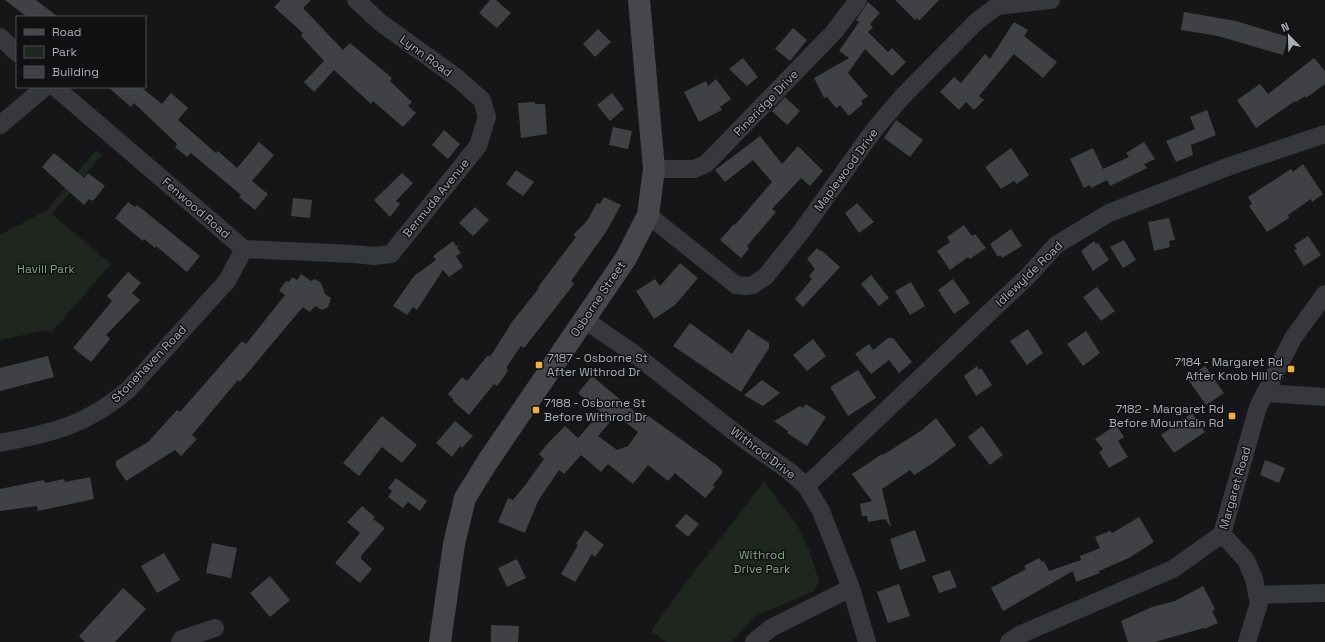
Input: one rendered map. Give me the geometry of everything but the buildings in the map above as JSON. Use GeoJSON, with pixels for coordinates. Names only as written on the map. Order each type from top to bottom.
{"type":"FeatureCollection","features":[{"type":"Feature","properties":{"kind":"street","name":"Lynn Road"},"geometry":{"type":"LineString","coordinates":[[356,0],[380,23],[456,77],[482,100],[487,117]]}},
{"type":"Feature","properties":{"kind":"street","name":"Osborne Street"},"geometry":{"type":"LineString","coordinates":[[440,642],[454,544],[465,498],[488,461],[626,258],[648,215],[654,169],[639,0]]}},
{"type":"Feature","properties":{"kind":"street","name":"Pineridge Drive"},"geometry":{"type":"LineString","coordinates":[[654,169],[694,169],[706,164],[834,32],[858,0]]}},
{"type":"Feature","properties":{"kind":"street","name":"Maplewood Drive"},"geometry":{"type":"LineString","coordinates":[[648,215],[736,285],[746,286],[759,282],[772,269],[801,232],[852,160],[893,108],[976,22],[997,6],[1051,0]]}},
{"type":"Feature","properties":{"kind":"street"},"geometry":{"type":"LineString","coordinates":[[0,37],[16,52]]}},
{"type":"Feature","properties":{"kind":"street"},"geometry":{"type":"LineString","coordinates":[[0,125],[44,88]]}},
{"type":"Feature","properties":{"kind":"street","name":"Fenwood Road"},"geometry":{"type":"LineString","coordinates":[[55,88],[244,250]]}},
{"type":"Feature","properties":{"kind":"street","name":"Bermuda Avenue"},"geometry":{"type":"LineString","coordinates":[[244,250],[354,254],[365,256],[391,254],[478,146],[487,117]]}},
{"type":"Feature","properties":{"kind":"street","name":"Idlewylde Road"},"geometry":{"type":"LineString","coordinates":[[806,486],[1028,276],[1056,245],[1109,212],[1230,166],[1325,134]]}},
{"type":"Feature","properties":{"kind":"street","name":"Stonehaven Road"},"geometry":{"type":"LineString","coordinates":[[0,443],[50,433],[80,422],[111,404],[129,388],[227,281],[244,250]]}},
{"type":"Feature","properties":{"kind":"street","name":"Margaret Road"},"geometry":{"type":"LineString","coordinates":[[1009,642],[1019,635],[1173,569],[1222,534],[1258,407],[1293,338],[1325,294]]}},
{"type":"Feature","properties":{"kind":"street","name":"Withrod Drive"},"geometry":{"type":"LineString","coordinates":[[585,320],[633,354],[742,438],[789,471],[806,486],[821,511],[827,530],[851,588],[867,642]]}},
{"type":"Feature","properties":{"kind":"street"},"geometry":{"type":"LineString","coordinates":[[1266,393],[1325,397]]}},
{"type":"Feature","properties":{"kind":"street"},"geometry":{"type":"LineString","coordinates":[[1222,534],[1246,560],[1252,570],[1258,602],[1247,642]]}},
{"type":"Feature","properties":{"kind":"street"},"geometry":{"type":"LineString","coordinates":[[754,642],[771,628],[851,588]]}},
{"type":"Feature","properties":{"kind":"street"},"geometry":{"type":"LineString","coordinates":[[1257,595],[1325,593]]}},
{"type":"Feature","properties":{"kind":"street"},"geometry":{"type":"LineString","coordinates":[[180,642],[182,639],[215,628]]}},
{"type":"Feature","properties":{"kind":"green space","name":"Havill Park"},"geometry":{"type":"Polygon","coordinates":[[[96,150],[102,155],[52,214],[111,264],[51,333],[47,330],[0,340],[0,235],[47,210],[96,150]]]}},
{"type":"Feature","properties":{"kind":"green space","name":"Withrod Drive Park"},"geometry":{"type":"Polygon","coordinates":[[[764,482],[797,525],[809,550],[819,581],[814,591],[754,617],[732,642],[667,642],[651,631],[680,590],[764,482]]]}},
{"type":"Feature","properties":{"kind":"place","name":"7187 - Osborne St After Withrod Dr"},"geometry":{"type":"Point","coordinates":[539,365]}},
{"type":"Feature","properties":{"kind":"place","name":"7184 - Margaret Rd After Knob Hill Cr"},"geometry":{"type":"Point","coordinates":[1291,369]}},
{"type":"Feature","properties":{"kind":"place","name":"7188 - Osborne St Before Withrod Dr"},"geometry":{"type":"Point","coordinates":[536,410]}},
{"type":"Feature","properties":{"kind":"place","name":"7182 - Margaret Rd Before Mountain Rd"},"geometry":{"type":"Point","coordinates":[1232,416]}}]}
